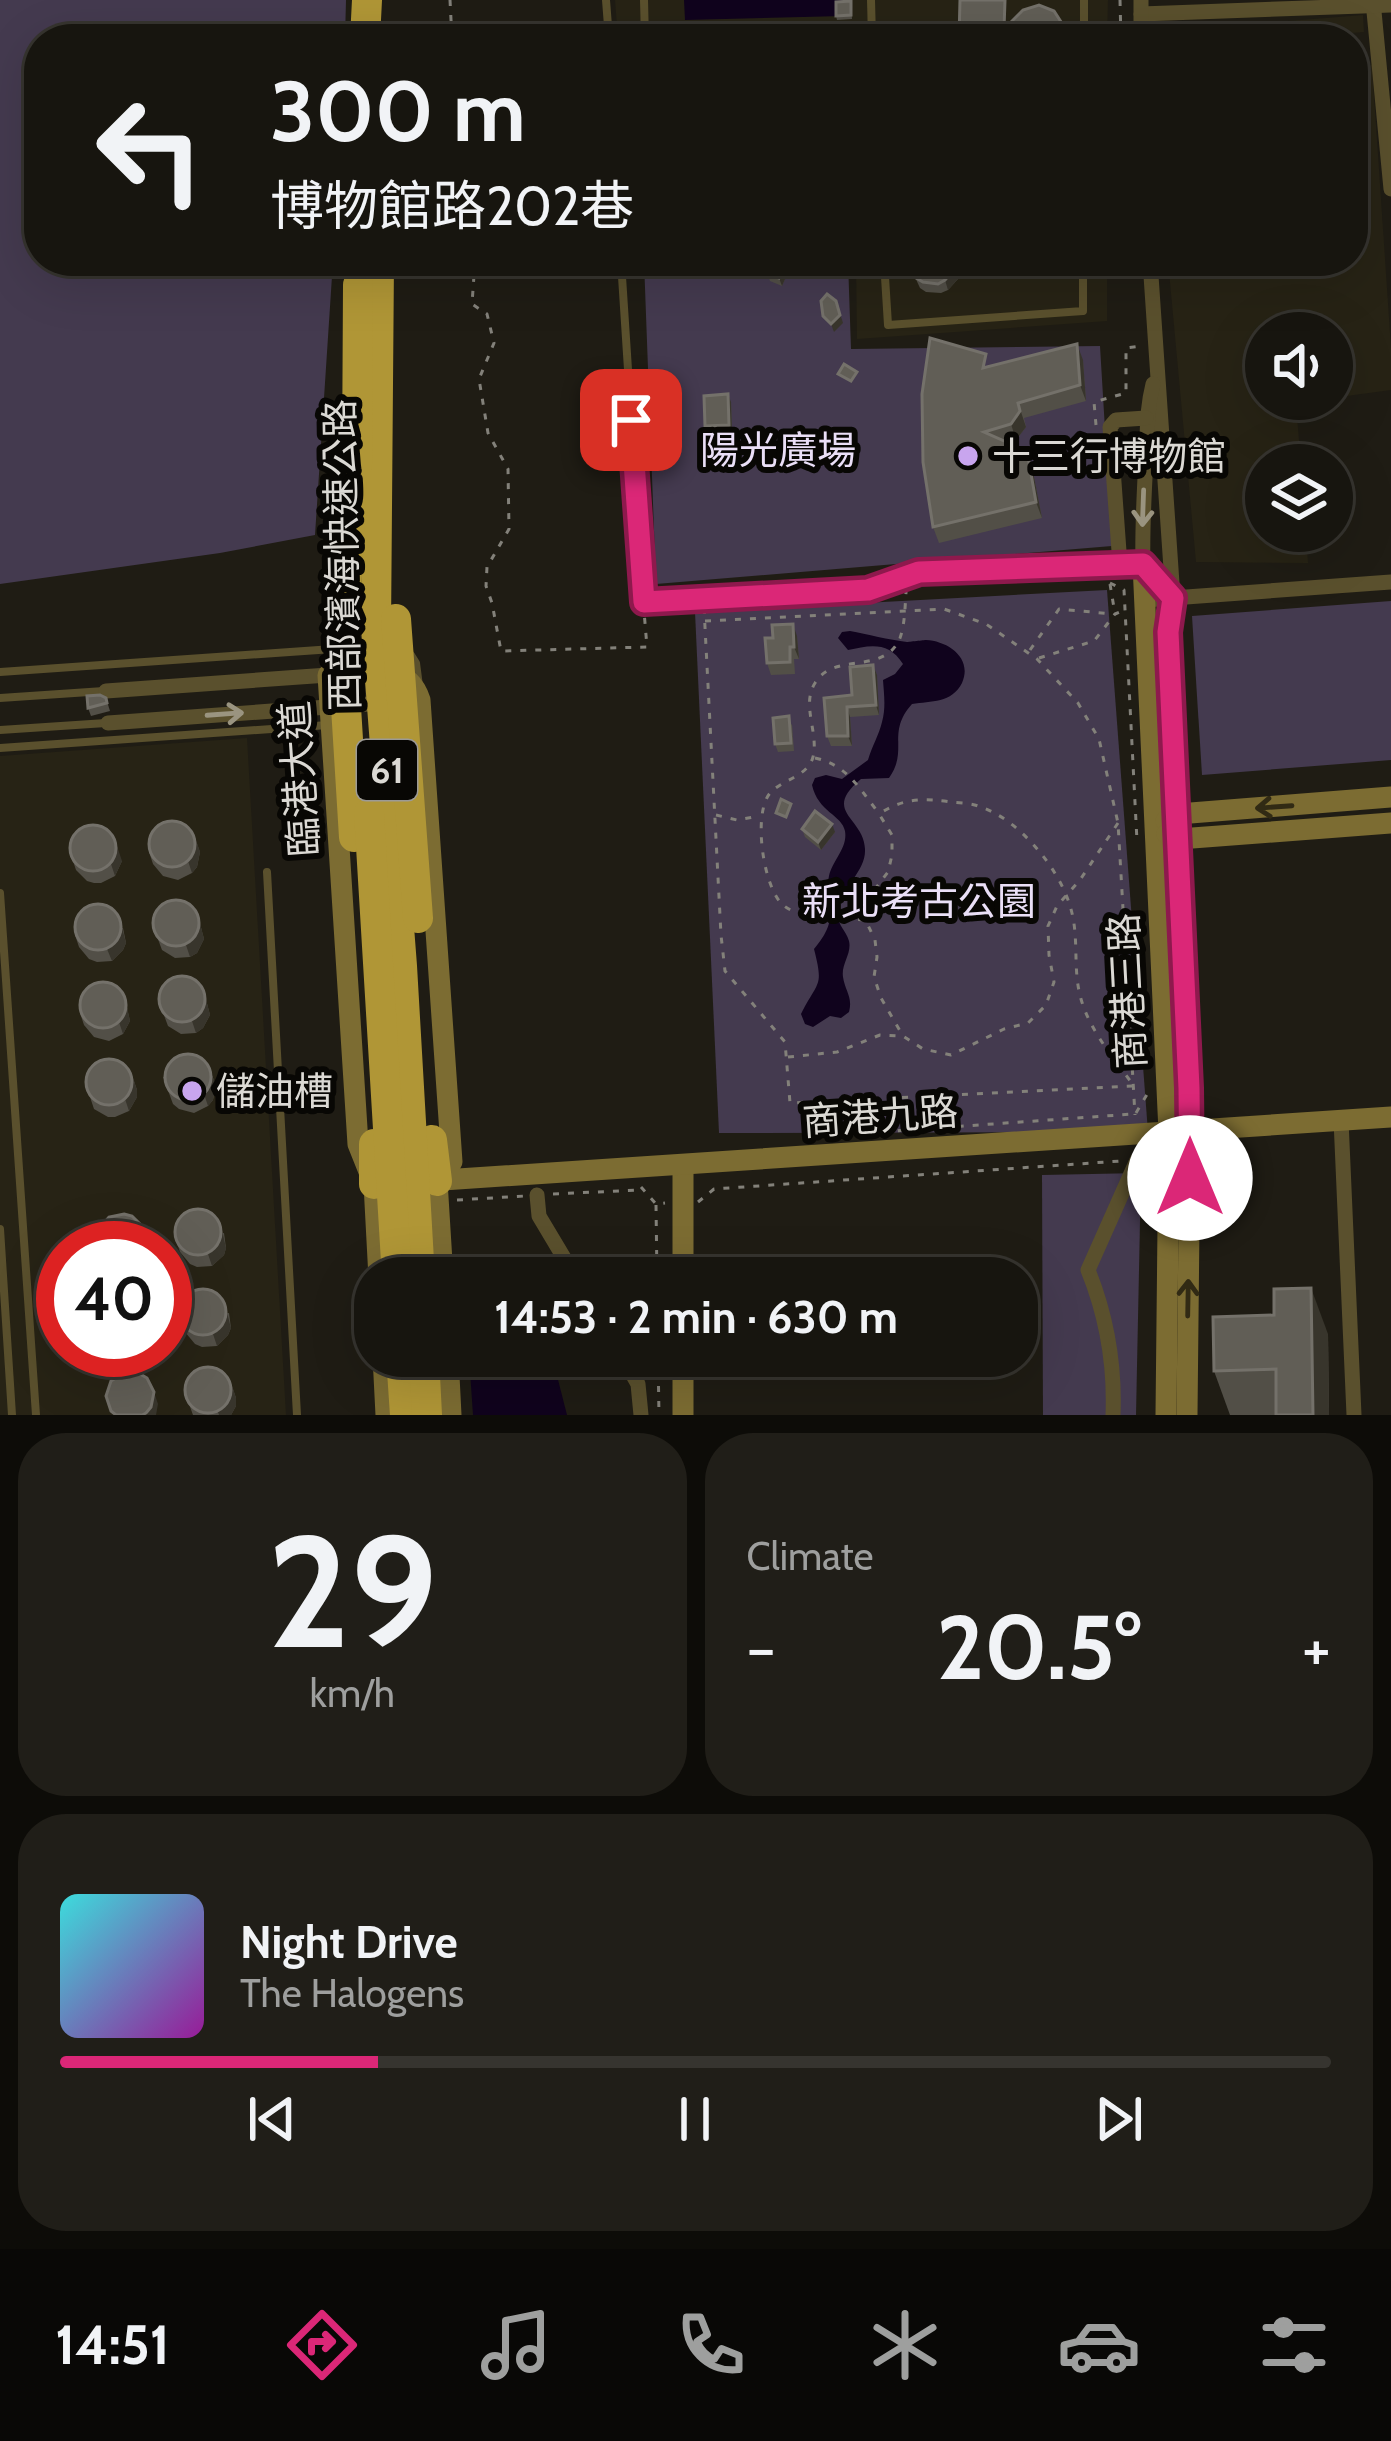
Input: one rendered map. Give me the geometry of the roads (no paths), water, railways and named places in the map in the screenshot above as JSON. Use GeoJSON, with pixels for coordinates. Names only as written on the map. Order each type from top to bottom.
{"type":"FeatureCollection","features":[{"type":"Feature","properties":{"kind":"highway","name":"西部濱海快速公路"},"geometry":{"type":"LineString","coordinates":[[359,276],[416,1257]]}},
{"type":"Feature","properties":{"kind":"highway","name":"西部濱海快速公路"},"geometry":{"type":"LineString","coordinates":[[378,276],[367,394],[358,627],[399,1257]]}},
{"type":"Feature","properties":{"kind":"highway"},"geometry":{"type":"LineString","coordinates":[[367,394],[412,810],[432,1140],[411,1188],[374,1144],[343,658],[367,394]]}},
{"type":"Feature","properties":{"kind":"highway"},"geometry":{"type":"LineString","coordinates":[[406,1377],[408,1415]]}},
{"type":"Feature","properties":{"kind":"highway"},"geometry":{"type":"LineString","coordinates":[[422,1377],[424,1415]]}},
{"type":"Feature","properties":{"kind":"street"},"geometry":{"type":"LineString","coordinates":[[1373,3],[1391,189]]}},
{"type":"Feature","properties":{"kind":"street"},"geometry":{"type":"LineString","coordinates":[[1141,7],[1391,5]]}},
{"type":"Feature","properties":{"kind":"street"},"geometry":{"type":"LineString","coordinates":[[1151,276],[1173,598]]}},
{"type":"Feature","properties":{"kind":"street"},"geometry":{"type":"LineString","coordinates":[[1132,565],[1142,515],[1146,418],[1157,369]]}},
{"type":"Feature","properties":{"kind":"street"},"geometry":{"type":"LineString","coordinates":[[1132,565],[1110,428],[1116,420],[1146,418]]}},
{"type":"Feature","properties":{"kind":"street"},"geometry":{"type":"LineString","coordinates":[[868,590],[919,572],[1132,565],[1173,598]]}},
{"type":"Feature","properties":{"kind":"street","name":"商港三路"},"geometry":{"type":"LineString","coordinates":[[1132,565],[1145,600],[1146,834],[1180,1131],[1166,1415]]}},
{"type":"Feature","properties":{"kind":"street"},"geometry":{"type":"LineString","coordinates":[[1145,600],[1391,582]]}},
{"type":"Feature","properties":{"kind":"street","name":"商港三路"},"geometry":{"type":"LineString","coordinates":[[1173,598],[1168,632],[1179,839],[1187,1415]]}},
{"type":"Feature","properties":{"kind":"street"},"geometry":{"type":"LineString","coordinates":[[416,1257],[355,717],[370,672],[402,674],[420,700]]}},
{"type":"Feature","properties":{"kind":"street","name":"臨港大道"},"geometry":{"type":"LineString","coordinates":[[370,672],[328,675],[355,717],[358,1144],[411,1188],[436,1257]]}},
{"type":"Feature","properties":{"kind":"street"},"geometry":{"type":"LineString","coordinates":[[106,691],[328,675]]}},
{"type":"Feature","properties":{"kind":"street"},"geometry":{"type":"LineString","coordinates":[[165,686],[167,718]]}},
{"type":"Feature","properties":{"kind":"street","name":"臨港大道"},"geometry":{"type":"LineString","coordinates":[[386,1257],[411,1188],[452,1162],[420,700]]}},
{"type":"Feature","properties":{"kind":"street"},"geometry":{"type":"LineString","coordinates":[[108,723],[355,717]]}},
{"type":"Feature","properties":{"kind":"street"},"geometry":{"type":"LineString","coordinates":[[1146,834],[1178,814],[1391,797]]}},
{"type":"Feature","properties":{"kind":"street"},"geometry":{"type":"LineString","coordinates":[[1146,834],[1179,839],[1391,823]]}},
{"type":"Feature","properties":{"kind":"street","name":"商港九路"},"geometry":{"type":"LineString","coordinates":[[411,1188],[1391,1117]]}},
{"type":"Feature","properties":{"kind":"street"},"geometry":{"type":"LineString","coordinates":[[1341,1120],[1354,1415]]}},
{"type":"Feature","properties":{"kind":"street"},"geometry":{"type":"LineString","coordinates":[[1113,1415],[1108,1333],[1088,1270],[1136,1160]]}},
{"type":"Feature","properties":{"kind":"street"},"geometry":{"type":"LineString","coordinates":[[683,1166],[683,1257]]}},
{"type":"Feature","properties":{"kind":"street"},"geometry":{"type":"LineString","coordinates":[[403,1257],[411,1188]]}},
{"type":"Feature","properties":{"kind":"street"},"geometry":{"type":"LineString","coordinates":[[537,1195],[539,1216],[563,1257]]}},
{"type":"Feature","properties":{"kind":"street"},"geometry":{"type":"LineString","coordinates":[[383,1377],[386,1415]]}},
{"type":"Feature","properties":{"kind":"street"},"geometry":{"type":"LineString","coordinates":[[449,1377],[452,1415]]}},
{"type":"Feature","properties":{"kind":"street"},"geometry":{"type":"LineString","coordinates":[[634,1377],[640,1415]]}},
{"type":"Feature","properties":{"kind":"street"},"geometry":{"type":"LineString","coordinates":[[683,1377],[683,1415]]}},
{"type":"Feature","properties":{"kind":"lane"},"geometry":{"type":"LineString","coordinates":[[623,276],[644,602],[868,590]]}},
{"type":"Feature","properties":{"kind":"lane"},"geometry":{"type":"LineString","coordinates":[[885,276],[888,325],[1083,310],[1083,276]]}},
{"type":"Feature","properties":{"kind":"lane"},"geometry":{"type":"LineString","coordinates":[[0,673],[390,645],[407,651],[416,663],[420,700]]}},
{"type":"Feature","properties":{"kind":"lane"},"geometry":{"type":"LineString","coordinates":[[0,698],[106,691]]}},
{"type":"Feature","properties":{"kind":"lane"},"geometry":{"type":"LineString","coordinates":[[0,748],[355,717]]}},
{"type":"Feature","properties":{"kind":"lane"},"geometry":{"type":"LineString","coordinates":[[0,730],[108,723]]}},
{"type":"Feature","properties":{"kind":"lane"},"geometry":{"type":"LineString","coordinates":[[267,872],[297,1415]]}},
{"type":"Feature","properties":{"kind":"lane"},"geometry":{"type":"LineString","coordinates":[[0,892],[36,1415]]}},
{"type":"Feature","properties":{"kind":"lane"},"geometry":{"type":"LineString","coordinates":[[0,1229],[12,1415]]}},
{"type":"Feature","properties":{"kind":"place","name":"十三行博物館"},"geometry":{"type":"Point","coordinates":[968,456]}},
{"type":"Feature","properties":{"kind":"place","name":"儲油槽"},"geometry":{"type":"Point","coordinates":[192,1091]}},
{"type":"Feature","properties":{"kind":"park label","name":"陽光廣場"},"geometry":{"type":"Point","coordinates":[778,450]}},
{"type":"Feature","properties":{"kind":"park label","name":"新北考古公園"},"geometry":{"type":"Point","coordinates":[919,901]}}]}
